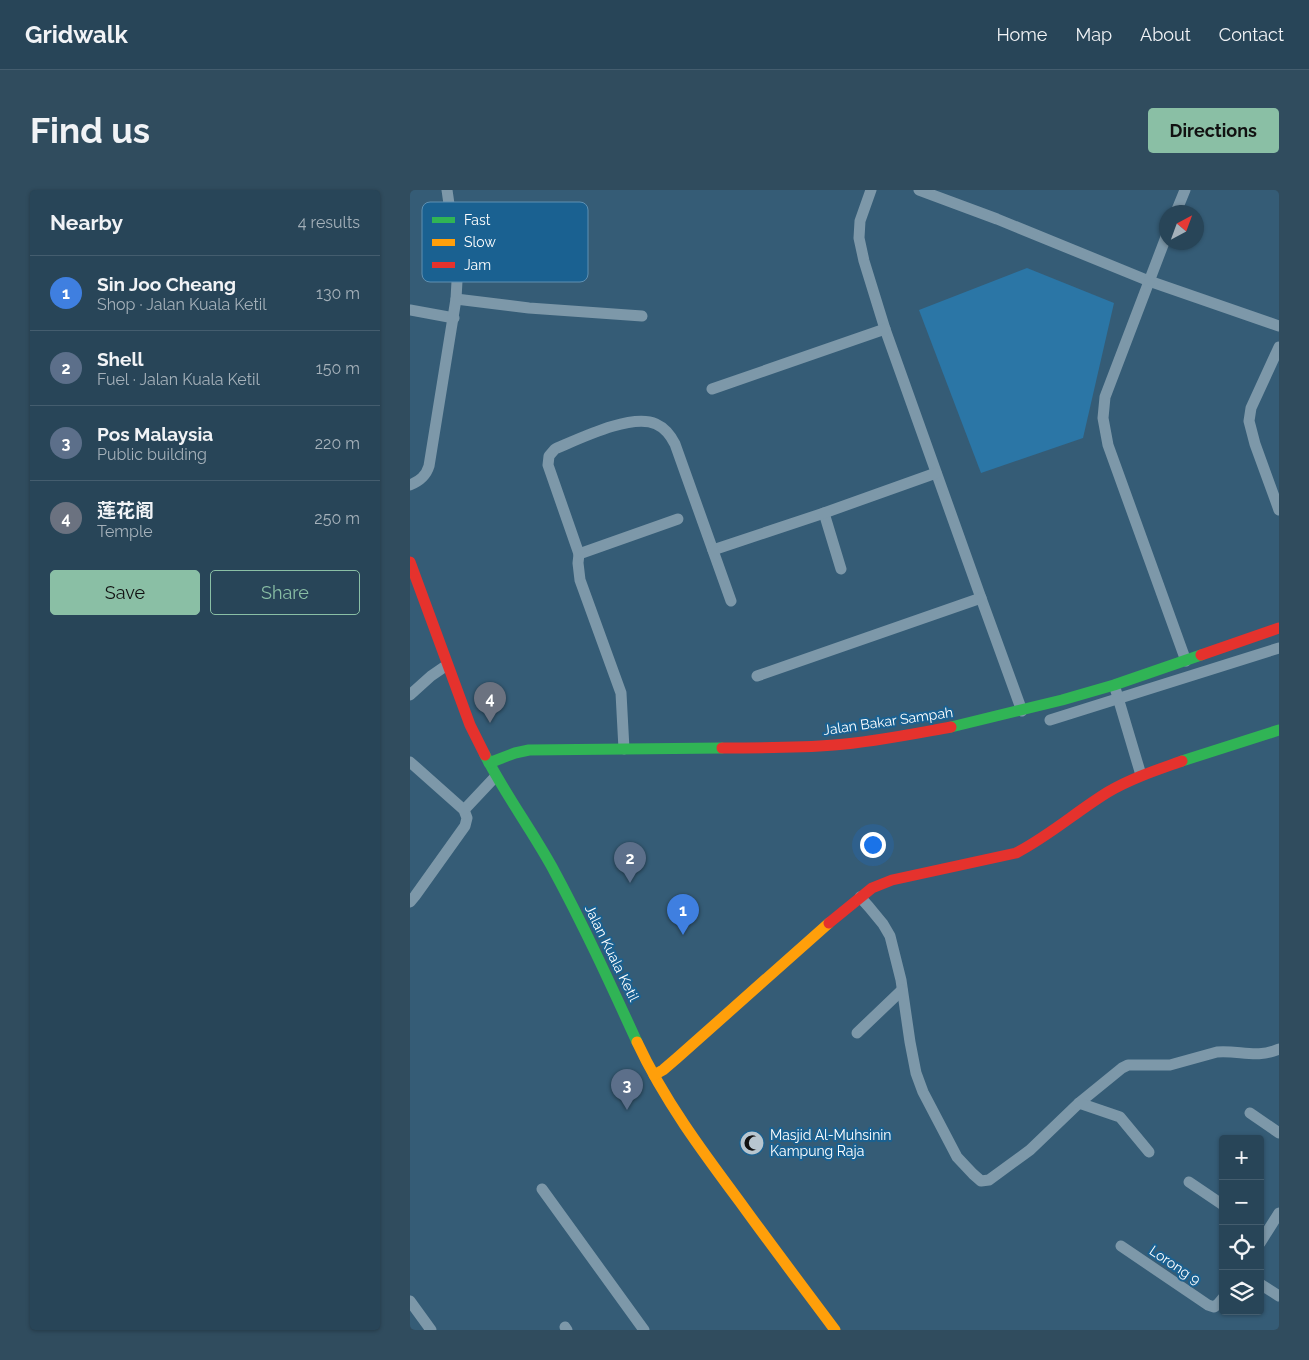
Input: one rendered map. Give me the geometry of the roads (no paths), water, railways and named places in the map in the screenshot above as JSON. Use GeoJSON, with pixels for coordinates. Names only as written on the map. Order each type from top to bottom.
{"type":"FeatureCollection","features":[{"type":"Feature","properties":{"kind":"main road","name":"Jalan Kuala Ketil"},"geometry":{"type":"LineString","coordinates":[[410,562],[470,725],[496,776],[551,865],[586,932],[665,1095],[695,1142],[835,1330]]}},
{"type":"Feature","properties":{"kind":"main road","name":"Jalan Bakar Sampah"},"geometry":{"type":"LineString","coordinates":[[489,763],[529,750],[771,748],[834,745],[903,736],[1022,711],[1114,685],[1279,628]]}},
{"type":"Feature","properties":{"kind":"main road"},"geometry":{"type":"LineString","coordinates":[[654,1075],[677,1058],[782,964],[872,888],[892,880],[1016,853],[1034,844],[1110,791],[1141,775],[1279,730]]}},
{"type":"Feature","properties":{"kind":"street"},"geometry":{"type":"LineString","coordinates":[[871,190],[860,221],[859,238],[864,261],[885,329],[1022,711]]}},
{"type":"Feature","properties":{"kind":"street"},"geometry":{"type":"LineString","coordinates":[[918,190],[997,219],[1149,281],[1279,324]]}},
{"type":"Feature","properties":{"kind":"street"},"geometry":{"type":"LineString","coordinates":[[1179,205],[1185,190]]}},
{"type":"Feature","properties":{"kind":"street"},"geometry":{"type":"LineString","coordinates":[[1161,250],[1105,397],[1103,418],[1108,445],[1186,661]]}},
{"type":"Feature","properties":{"kind":"street"},"geometry":{"type":"LineString","coordinates":[[410,485],[424,476],[429,466],[454,318],[457,282]]}},
{"type":"Feature","properties":{"kind":"street"},"geometry":{"type":"LineString","coordinates":[[456,299],[529,308],[642,316]]}},
{"type":"Feature","properties":{"kind":"street"},"geometry":{"type":"LineString","coordinates":[[410,310],[454,318]]}},
{"type":"Feature","properties":{"kind":"street"},"geometry":{"type":"LineString","coordinates":[[712,389],[885,329]]}},
{"type":"Feature","properties":{"kind":"street"},"geometry":{"type":"LineString","coordinates":[[1279,347],[1251,408],[1249,421],[1255,444],[1279,510]]}},
{"type":"Feature","properties":{"kind":"street"},"geometry":{"type":"LineString","coordinates":[[624,749],[621,693],[580,580],[579,554],[548,465],[549,456],[555,449],[636,421],[656,424],[665,430],[675,444],[731,600]]}},
{"type":"Feature","properties":{"kind":"street"},"geometry":{"type":"LineString","coordinates":[[713,550],[936,473]]}},
{"type":"Feature","properties":{"kind":"street"},"geometry":{"type":"LineString","coordinates":[[824,513],[841,569]]}},
{"type":"Feature","properties":{"kind":"street"},"geometry":{"type":"LineString","coordinates":[[579,554],[678,519]]}},
{"type":"Feature","properties":{"kind":"street"},"geometry":{"type":"LineString","coordinates":[[757,676],[981,598]]}},
{"type":"Feature","properties":{"kind":"street"},"geometry":{"type":"LineString","coordinates":[[1050,720],[1279,648]]}},
{"type":"Feature","properties":{"kind":"street"},"geometry":{"type":"LineString","coordinates":[[411,693],[447,665]]}},
{"type":"Feature","properties":{"kind":"street"},"geometry":{"type":"LineString","coordinates":[[1114,685],[1141,775]]}},
{"type":"Feature","properties":{"kind":"street"},"geometry":{"type":"LineString","coordinates":[[410,762],[464,810],[467,818],[465,826],[410,902]]}},
{"type":"Feature","properties":{"kind":"street"},"geometry":{"type":"LineString","coordinates":[[464,810],[496,776]]}},
{"type":"Feature","properties":{"kind":"street"},"geometry":{"type":"LineString","coordinates":[[860,897],[883,924],[890,936],[901,980],[916,1073],[923,1092],[958,1157],[981,1181],[989,1180],[1030,1150],[1079,1104],[1128,1065],[1170,1065],[1217,1052],[1256,1055],[1279,1049]]}},
{"type":"Feature","properties":{"kind":"street"},"geometry":{"type":"LineString","coordinates":[[857,1033],[902,990]]}},
{"type":"Feature","properties":{"kind":"street"},"geometry":{"type":"LineString","coordinates":[[1079,1104],[1120,1117],[1150,1152]]}},
{"type":"Feature","properties":{"kind":"street"},"geometry":{"type":"LineString","coordinates":[[1250,1113],[1279,1133]]}},
{"type":"Feature","properties":{"kind":"street"},"geometry":{"type":"LineString","coordinates":[[1189,1182],[1219,1202]]}},
{"type":"Feature","properties":{"kind":"street"},"geometry":{"type":"LineString","coordinates":[[542,1189],[644,1330]]}},
{"type":"Feature","properties":{"kind":"street"},"geometry":{"type":"LineString","coordinates":[[1264,1233],[1279,1213]]}},
{"type":"Feature","properties":{"kind":"street","name":"Lorong 9"},"geometry":{"type":"LineString","coordinates":[[1120,1246],[1208,1305],[1214,1307],[1219,1303]]}},
{"type":"Feature","properties":{"kind":"street"},"geometry":{"type":"LineString","coordinates":[[1264,1287],[1279,1296]]}},
{"type":"Feature","properties":{"kind":"street"},"geometry":{"type":"LineString","coordinates":[[412,1309],[431,1330]]}},
{"type":"Feature","properties":{"kind":"place","name":"莲花阁"},"geometry":{"type":"Point","coordinates":[490,723]}},
{"type":"Feature","properties":{"kind":"place","name":"Shell"},"geometry":{"type":"Point","coordinates":[630,883]}},
{"type":"Feature","properties":{"kind":"place","name":"Sin Joo Cheang"},"geometry":{"type":"Point","coordinates":[683,935]}},
{"type":"Feature","properties":{"kind":"place","name":"Pos Malaysia"},"geometry":{"type":"Point","coordinates":[627,1110]}},
{"type":"Feature","properties":{"kind":"place","name":"Masjid Al-Muhsinin Kampung Raja"},"geometry":{"type":"Point","coordinates":[752,1143]}}]}
